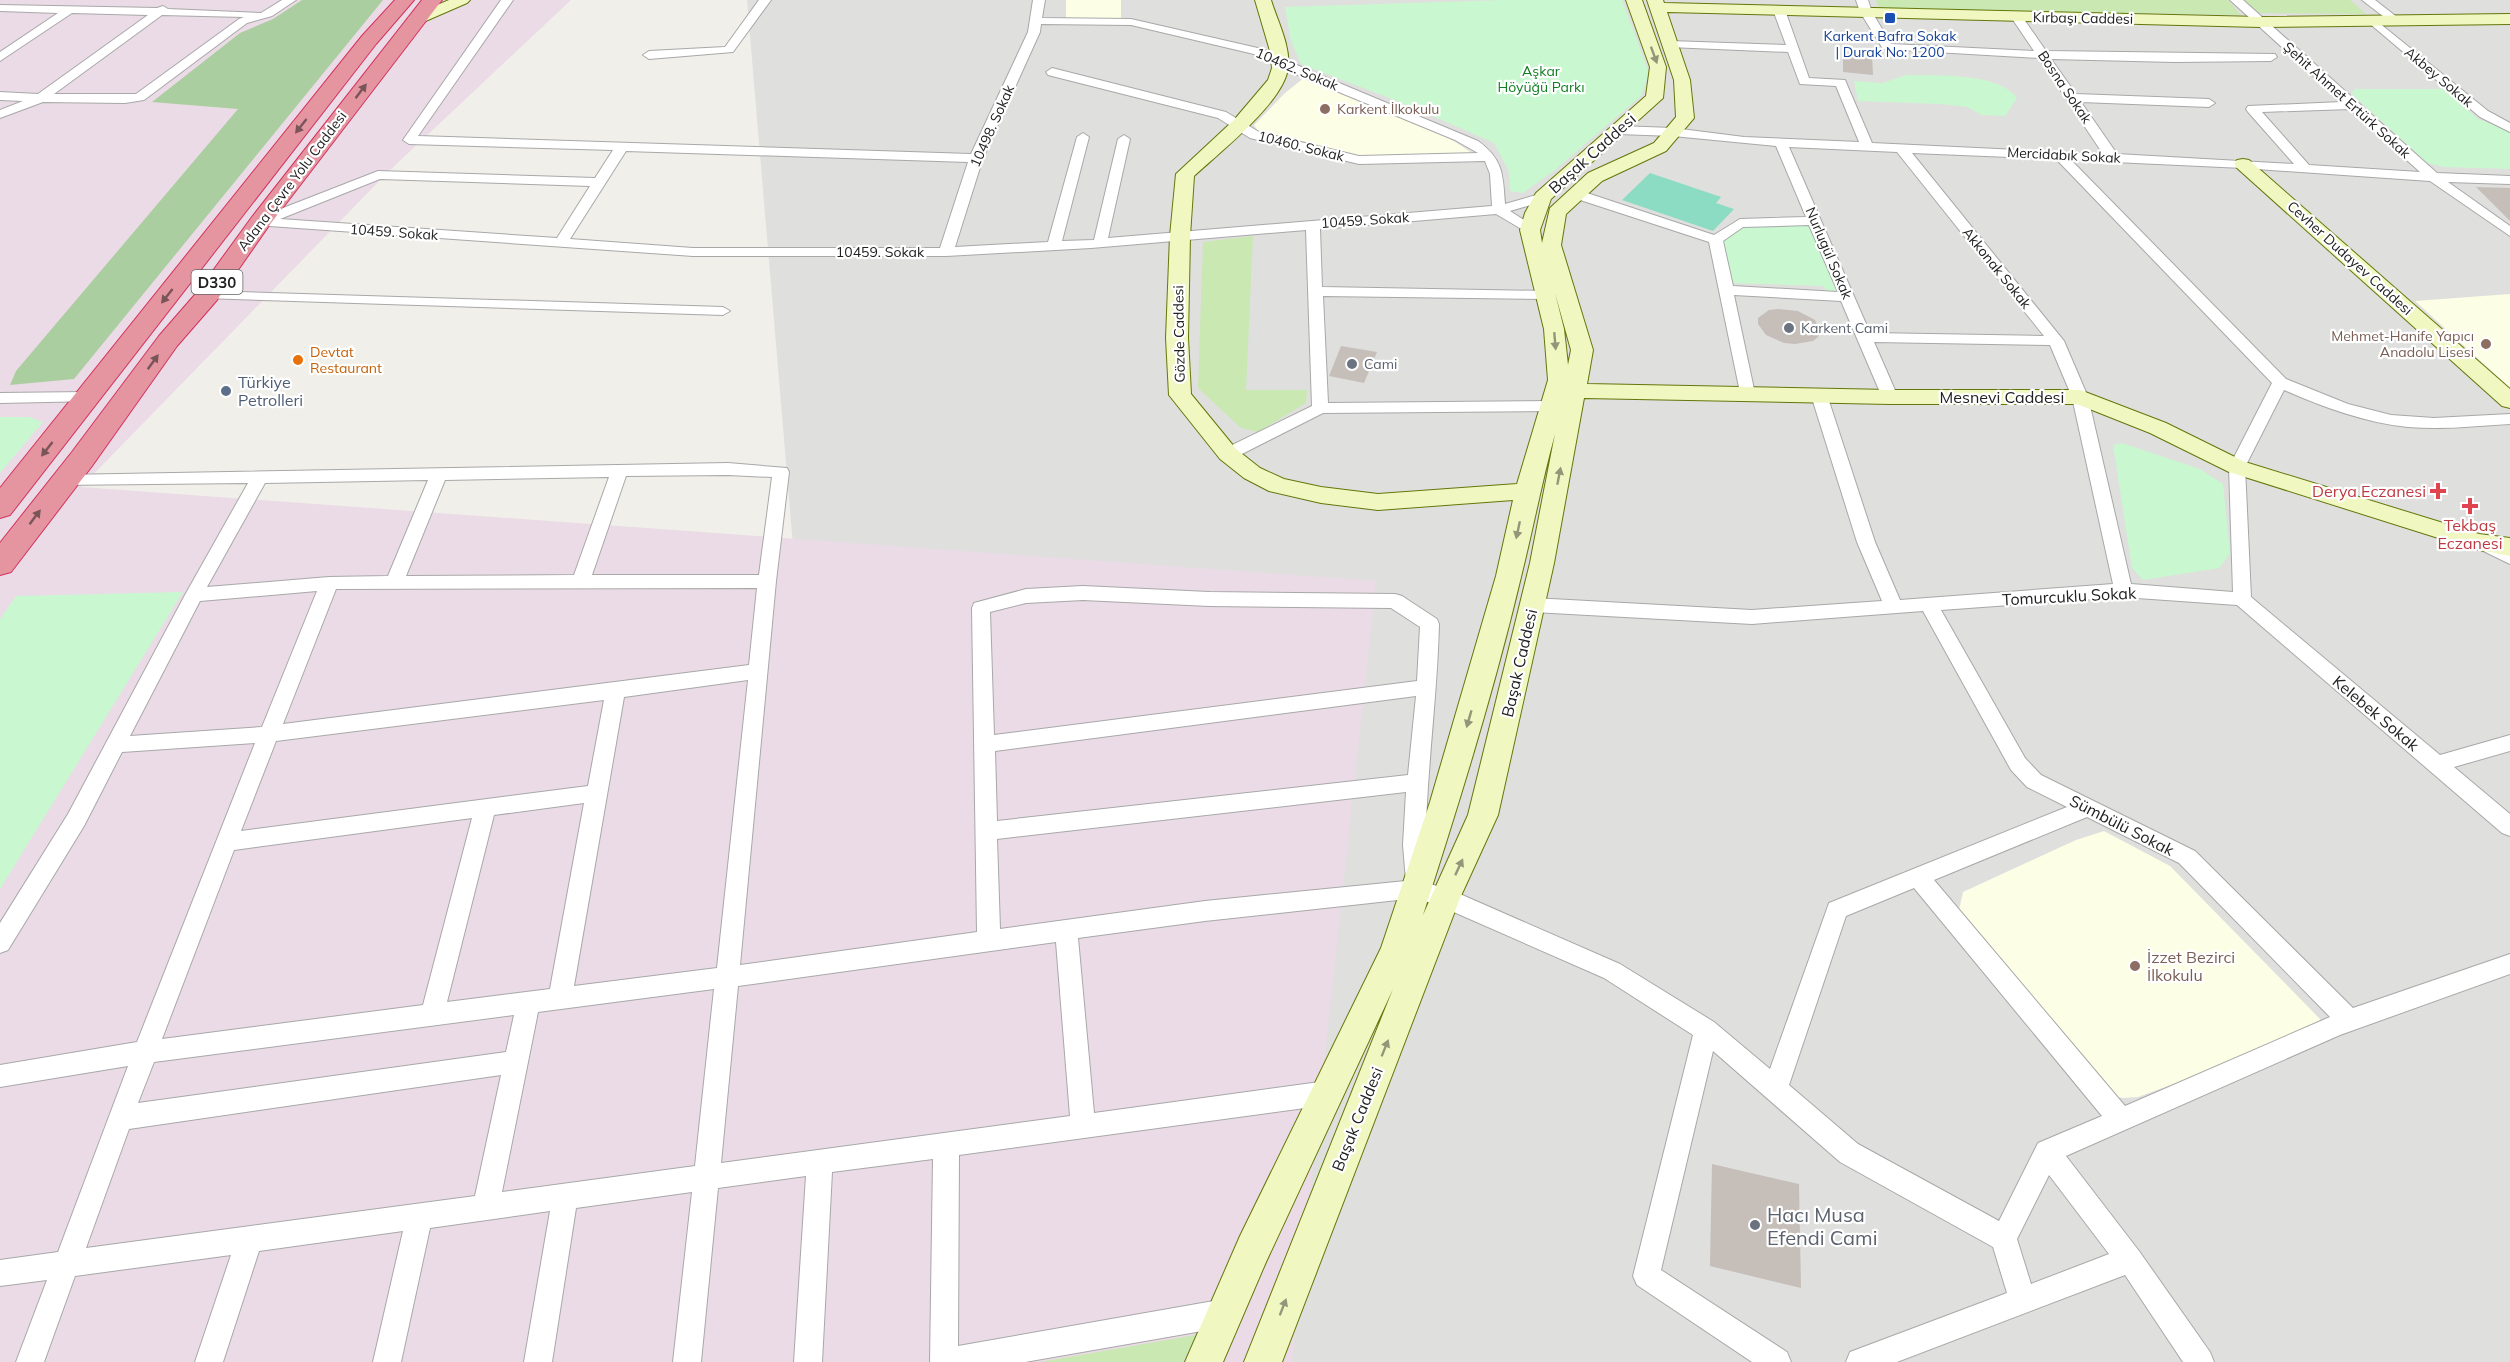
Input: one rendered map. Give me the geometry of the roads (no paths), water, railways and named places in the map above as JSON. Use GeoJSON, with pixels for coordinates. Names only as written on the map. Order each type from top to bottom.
{"type":"FeatureCollection","features":[{"type":"Feature","properties":{"kind":"highway","name":"Adana Çevre Yolu Caddesi"},"geometry":{"type":"LineString","coordinates":[[0,508],[362,50],[410,10],[433,0]]}},
{"type":"Feature","properties":{"kind":"highway","name":"Adana Çevre Yolu Caddesi"},"geometry":{"type":"LineString","coordinates":[[0,564],[168,341],[208,295],[410,10]]}},
{"type":"Feature","properties":{"kind":"street"},"geometry":{"type":"LineString","coordinates":[[0,114],[41,98],[175,0]]}},
{"type":"Feature","properties":{"kind":"street"},"geometry":{"type":"LineString","coordinates":[[0,96],[125,99],[140,97],[243,21],[268,14],[290,0]]}},
{"type":"Feature","properties":{"kind":"street"},"geometry":{"type":"LineString","coordinates":[[410,10],[462,0]]}},
{"type":"Feature","properties":{"kind":"street"},"geometry":{"type":"LineString","coordinates":[[507,0],[409,140],[976,158]]}},
{"type":"Feature","properties":{"kind":"street"},"geometry":{"type":"LineString","coordinates":[[649,55],[729,50],[765,0]]}},
{"type":"Feature","properties":{"kind":"street","name":"10498. Sokak"},"geometry":{"type":"LineString","coordinates":[[946,252],[976,158],[1030,44],[1037,21],[1039,0]]}},
{"type":"Feature","properties":{"kind":"street"},"geometry":{"type":"LineString","coordinates":[[1263,0],[1280,60]]}},
{"type":"Feature","properties":{"kind":"street","name":"Şehit Ahmet Ertürk Sokak"},"geometry":{"type":"LineString","coordinates":[[2236,0],[2433,177],[2510,232]]}},
{"type":"Feature","properties":{"kind":"street"},"geometry":{"type":"LineString","coordinates":[[2368,0],[2396,21]]}},
{"type":"Feature","properties":{"kind":"street","name":"Kırbaşı Caddesi"},"geometry":{"type":"LineString","coordinates":[[1649,2],[1779,10],[1864,6],[2017,17],[2260,22],[2510,19]]}},
{"type":"Feature","properties":{"kind":"street","name":"Başak Caddesi"},"geometry":{"type":"LineString","coordinates":[[1263,1362],[1445,898],[1483,815],[1533,605],[1582,350],[1551,246],[1557,212],[1595,177],[1660,147],[1684,118],[1682,80],[1669,44],[1649,2]]}},
{"type":"Feature","properties":{"kind":"street","name":"Başak Caddesi"},"geometry":{"type":"LineString","coordinates":[[1204,1362],[1253,1249],[1396,949],[1445,802],[1509,576],[1527,491],[1559,380],[1554,329],[1530,230],[1543,197],[1654,98],[1658,67],[1649,2]]}},
{"type":"Feature","properties":{"kind":"street"},"geometry":{"type":"LineString","coordinates":[[1864,6],[1887,47],[2044,56],[2183,60],[2271,57]]}},
{"type":"Feature","properties":{"kind":"street"},"geometry":{"type":"LineString","coordinates":[[0,8],[268,14]]}},
{"type":"Feature","properties":{"kind":"street"},"geometry":{"type":"LineString","coordinates":[[0,57],[71,9]]}},
{"type":"Feature","properties":{"kind":"street"},"geometry":{"type":"LineString","coordinates":[[1779,10],[1804,81],[1840,83],[1867,146]]}},
{"type":"Feature","properties":{"kind":"street","name":"Bosna Sokak"},"geometry":{"type":"LineString","coordinates":[[2017,17],[2112,158]]}},
{"type":"Feature","properties":{"kind":"street","name":"10462. Sokak"},"geometry":{"type":"LineString","coordinates":[[1037,21],[1131,22],[1258,51],[1304,73],[1460,137],[1491,157]]}},
{"type":"Feature","properties":{"kind":"street","name":"Akbey Sokak"},"geometry":{"type":"LineString","coordinates":[[2373,21],[2484,114],[2509,128]]}},
{"type":"Feature","properties":{"kind":"street"},"geometry":{"type":"LineString","coordinates":[[1669,44],[1792,49]]}},
{"type":"Feature","properties":{"kind":"street"},"geometry":{"type":"LineString","coordinates":[[0,47],[17,47]]}},
{"type":"Feature","properties":{"kind":"street","name":"Gözde Caddesi"},"geometry":{"type":"LineString","coordinates":[[1280,60],[1277,81],[1238,126],[1185,174],[1180,236],[1177,338],[1180,395],[1228,454],[1252,473],[1277,484],[1321,495],[1378,502],[1527,491]]}},
{"type":"Feature","properties":{"kind":"street","name":"10460. Sokak"},"geometry":{"type":"LineString","coordinates":[[1052,72],[1222,115],[1255,135],[1359,160],[1491,157]]}},
{"type":"Feature","properties":{"kind":"street"},"geometry":{"type":"LineString","coordinates":[[2072,98],[2209,103]]}},
{"type":"Feature","properties":{"kind":"street"},"geometry":{"type":"LineString","coordinates":[[2304,167],[2252,109],[2353,105]]}},
{"type":"Feature","properties":{"kind":"street","name":"Mercidabık Sokak"},"geometry":{"type":"LineString","coordinates":[[1618,130],[1672,132],[1744,141],[2304,167],[2433,177],[2510,180]]}},
{"type":"Feature","properties":{"kind":"street"},"geometry":{"type":"LineString","coordinates":[[1054,245],[1083,137]]}},
{"type":"Feature","properties":{"kind":"street"},"geometry":{"type":"LineString","coordinates":[[1100,243],[1124,139]]}},
{"type":"Feature","properties":{"kind":"street","name":"Nurlugül Sokak"},"geometry":{"type":"LineString","coordinates":[[1781,143],[1890,397]]}},
{"type":"Feature","properties":{"kind":"street"},"geometry":{"type":"LineString","coordinates":[[560,244],[623,146]]}},
{"type":"Feature","properties":{"kind":"street","name":"Akkonak Sokak"},"geometry":{"type":"LineString","coordinates":[[1901,148],[2056,342],[2080,397],[2123,590]]}},
{"type":"Feature","properties":{"kind":"street"},"geometry":{"type":"LineString","coordinates":[[2059,155],[2280,382],[2332,404],[2406,422],[2450,423],[2510,419]]}},
{"type":"Feature","properties":{"kind":"street"},"geometry":{"type":"LineString","coordinates":[[1491,157],[1496,170],[1499,210],[1530,230]]}},
{"type":"Feature","properties":{"kind":"street","name":"Cevher Dudayev Caddesi"},"geometry":{"type":"LineString","coordinates":[[2243,164],[2510,401]]}},
{"type":"Feature","properties":{"kind":"street"},"geometry":{"type":"LineString","coordinates":[[260,222],[378,175],[599,182]]}},
{"type":"Feature","properties":{"kind":"street"},"geometry":{"type":"LineString","coordinates":[[1576,195],[1716,240]]}},
{"type":"Feature","properties":{"kind":"street","name":"10459. Sokak"},"geometry":{"type":"LineString","coordinates":[[260,222],[693,252],[946,252],[1100,243],[1499,210],[1543,197]]}},
{"type":"Feature","properties":{"kind":"street"},"geometry":{"type":"LineString","coordinates":[[1716,240],[1740,223],[1815,221]]}},
{"type":"Feature","properties":{"kind":"street"},"geometry":{"type":"LineString","coordinates":[[1313,224],[1320,408]]}},
{"type":"Feature","properties":{"kind":"street"},"geometry":{"type":"LineString","coordinates":[[1716,240],[1747,394]]}},
{"type":"Feature","properties":{"kind":"street"},"geometry":{"type":"LineString","coordinates":[[1726,290],[1848,297]]}},
{"type":"Feature","properties":{"kind":"street"},"geometry":{"type":"LineString","coordinates":[[1316,291],[1545,294]]}},
{"type":"Feature","properties":{"kind":"street"},"geometry":{"type":"LineString","coordinates":[[208,295],[723,311]]}},
{"type":"Feature","properties":{"kind":"street"},"geometry":{"type":"LineString","coordinates":[[1864,337],[2056,342]]}},
{"type":"Feature","properties":{"kind":"street"},"geometry":{"type":"LineString","coordinates":[[2242,599],[2237,467],[2280,382]]}},
{"type":"Feature","properties":{"kind":"street","name":"Mesnevi Caddesi"},"geometry":{"type":"LineString","coordinates":[[1575,391],[1890,397],[2080,397],[2158,428],[2237,467],[2307,491],[2479,542],[2510,547]]}},
{"type":"Feature","properties":{"kind":"street"},"geometry":{"type":"LineString","coordinates":[[1819,395],[1866,542],[1894,607]]}},
{"type":"Feature","properties":{"kind":"street"},"geometry":{"type":"LineString","coordinates":[[0,398],[88,397]]}},
{"type":"Feature","properties":{"kind":"street"},"geometry":{"type":"LineString","coordinates":[[1228,454],[1320,408],[1552,406]]}},
{"type":"Feature","properties":{"kind":"street"},"geometry":{"type":"LineString","coordinates":[[63,481],[728,469],[781,472],[767,581],[687,1362]]}},
{"type":"Feature","properties":{"kind":"street"},"geometry":{"type":"LineString","coordinates":[[581,581],[620,472]]}},
{"type":"Feature","properties":{"kind":"street"},"geometry":{"type":"LineString","coordinates":[[394,583],[438,476]]}},
{"type":"Feature","properties":{"kind":"street"},"geometry":{"type":"LineString","coordinates":[[0,943],[76,820],[194,595],[259,478]]}},
{"type":"Feature","properties":{"kind":"street"},"geometry":{"type":"LineString","coordinates":[[2479,542],[2510,558]]}},
{"type":"Feature","properties":{"kind":"street"},"geometry":{"type":"LineString","coordinates":[[194,595],[329,584],[767,581]]}},
{"type":"Feature","properties":{"kind":"street"},"geometry":{"type":"LineString","coordinates":[[30,1362],[145,1052],[329,584]]}},
{"type":"Feature","properties":{"kind":"street","name":"Tomurcuklu Sokak"},"geometry":{"type":"LineString","coordinates":[[1533,605],[1752,617],[2123,590],[2242,599]]}},
{"type":"Feature","properties":{"kind":"street"},"geometry":{"type":"LineString","coordinates":[[989,941],[981,608],[1026,596],[1083,593],[1209,599],[1395,601],[1430,624],[1428,687],[1413,836],[1416,889]]}},
{"type":"Feature","properties":{"kind":"street","name":"Kelebek Sokak"},"geometry":{"type":"LineString","coordinates":[[2242,599],[2510,827]]}},
{"type":"Feature","properties":{"kind":"street","name":"Sümbülü Sokak"},"geometry":{"type":"LineString","coordinates":[[1929,604],[2018,764],[2034,781],[2187,857],[2350,1021]]}},
{"type":"Feature","properties":{"kind":"street"},"geometry":{"type":"LineString","coordinates":[[115,745],[269,734],[615,692],[759,671]]}},
{"type":"Feature","properties":{"kind":"street"},"geometry":{"type":"LineString","coordinates":[[984,744],[1428,687]]}},
{"type":"Feature","properties":{"kind":"street"},"geometry":{"type":"LineString","coordinates":[[560,999],[615,692]]}},
{"type":"Feature","properties":{"kind":"street"},"geometry":{"type":"LineString","coordinates":[[2437,764],[2510,743]]}},
{"type":"Feature","properties":{"kind":"street"},"geometry":{"type":"LineString","coordinates":[[986,831],[1418,782]]}},
{"type":"Feature","properties":{"kind":"street"},"geometry":{"type":"LineString","coordinates":[[226,842],[597,793]]}},
{"type":"Feature","properties":{"kind":"street"},"geometry":{"type":"LineString","coordinates":[[432,1015],[485,808]]}},
{"type":"Feature","properties":{"kind":"street"},"geometry":{"type":"LineString","coordinates":[[1775,1089],[1837,910],[2087,808]]}},
{"type":"Feature","properties":{"kind":"street"},"geometry":{"type":"LineString","coordinates":[[1918,877],[2121,1120]]}},
{"type":"Feature","properties":{"kind":"street"},"geometry":{"type":"LineString","coordinates":[[0,1076],[145,1052],[728,977],[1204,911],[1416,889],[1445,898],[1612,971],[1706,1030],[1849,1153],[2004,1238]]}},
{"type":"Feature","properties":{"kind":"street"},"geometry":{"type":"LineString","coordinates":[[1066,930],[1083,1126]]}},
{"type":"Feature","properties":{"kind":"street"},"geometry":{"type":"LineString","coordinates":[[2023,1301],[2004,1238],[2047,1152],[2350,1021],[2510,964]]}},
{"type":"Feature","properties":{"kind":"street"},"geometry":{"type":"LineString","coordinates":[[486,1207],[528,1003]]}},
{"type":"Feature","properties":{"kind":"street"},"geometry":{"type":"LineString","coordinates":[[1706,1030],[1646,1276],[1777,1362]]}},
{"type":"Feature","properties":{"kind":"street"},"geometry":{"type":"LineString","coordinates":[[120,1118],[516,1062]]}},
{"type":"Feature","properties":{"kind":"street"},"geometry":{"type":"LineString","coordinates":[[0,1273],[1327,1093]]}},
{"type":"Feature","properties":{"kind":"street"},"geometry":{"type":"LineString","coordinates":[[946,1144],[945,1362],[1225,1313]]}},
{"type":"Feature","properties":{"kind":"street"},"geometry":{"type":"LineString","coordinates":[[2047,1152],[2130,1260],[2200,1362]]}},
{"type":"Feature","properties":{"kind":"street"},"geometry":{"type":"LineString","coordinates":[[808,1362],[820,1161]]}},
{"type":"Feature","properties":{"kind":"street"},"geometry":{"type":"LineString","coordinates":[[538,1362],[565,1196]]}},
{"type":"Feature","properties":{"kind":"street"},"geometry":{"type":"LineString","coordinates":[[387,1362],[418,1216]]}},
{"type":"Feature","properties":{"kind":"street"},"geometry":{"type":"LineString","coordinates":[[209,1362],[250,1239]]}},
{"type":"Feature","properties":{"kind":"street"},"geometry":{"type":"LineString","coordinates":[[1860,1362],[2130,1260]]}},
{"type":"Feature","properties":{"kind":"place","name":"Karkent Bafra Sokak | Durak No: 1200"},"geometry":{"type":"Point","coordinates":[1890,18]}},
{"type":"Feature","properties":{"kind":"place","name":"Karkent İlkokulu"},"geometry":{"type":"Point","coordinates":[1325,109]}},
{"type":"Feature","properties":{"kind":"place","name":"Karkent Cami"},"geometry":{"type":"Point","coordinates":[1789,328]}},
{"type":"Feature","properties":{"kind":"place","name":"Mehmet-Hanife Yapıcı Anadolu Lisesi"},"geometry":{"type":"Point","coordinates":[2486,344]}},
{"type":"Feature","properties":{"kind":"place","name":"Devtat Restaurant"},"geometry":{"type":"Point","coordinates":[298,360]}},
{"type":"Feature","properties":{"kind":"place","name":"Cami"},"geometry":{"type":"Point","coordinates":[1352,364]}},
{"type":"Feature","properties":{"kind":"place","name":"Türkiye Petrolleri"},"geometry":{"type":"Point","coordinates":[226,391]}},
{"type":"Feature","properties":{"kind":"place","name":"Derya Eczanesi"},"geometry":{"type":"Point","coordinates":[2438,491]}},
{"type":"Feature","properties":{"kind":"place","name":"Tekbaş Eczanesi"},"geometry":{"type":"Point","coordinates":[2470,506]}},
{"type":"Feature","properties":{"kind":"place","name":"İzzet Bezirci İlkokulu"},"geometry":{"type":"Point","coordinates":[2135,966]}},
{"type":"Feature","properties":{"kind":"place","name":"Hacı Musa Efendi Cami"},"geometry":{"type":"Point","coordinates":[1755,1225]}},
{"type":"Feature","properties":{"kind":"park label","name":"Aşkar Höyüğü Parkı"},"geometry":{"type":"Point","coordinates":[1541,80]}}]}
